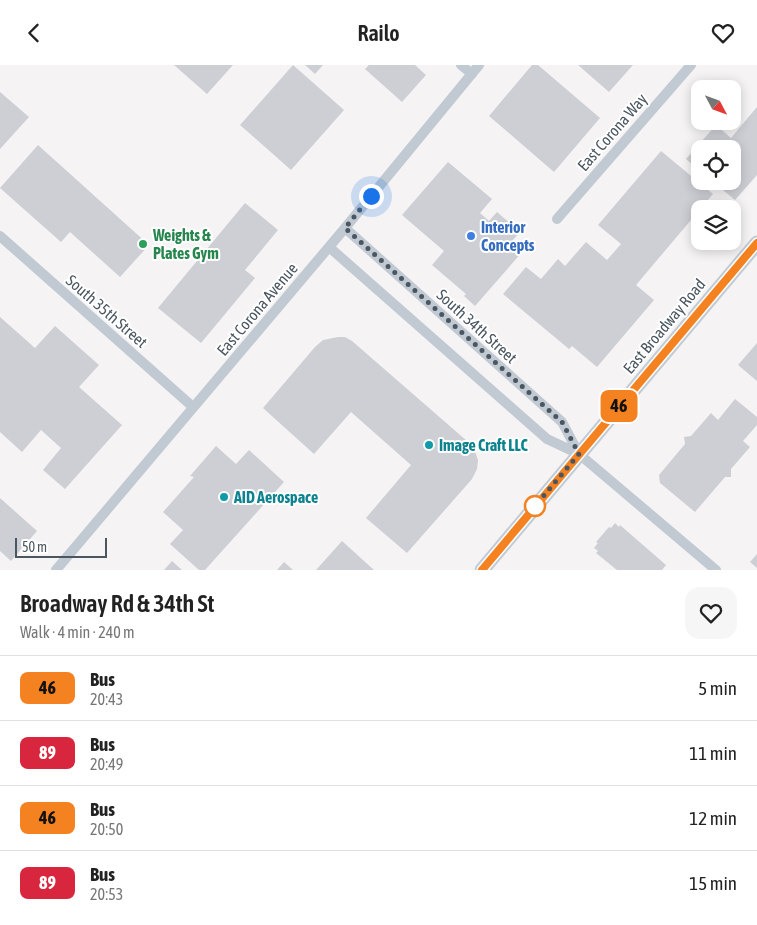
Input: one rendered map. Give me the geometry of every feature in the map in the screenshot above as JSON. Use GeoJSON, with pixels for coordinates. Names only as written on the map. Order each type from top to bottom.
{"type":"FeatureCollection","features":[{"type":"Feature","properties":{"kind":"main road","name":"East Broadway Road"},"geometry":{"type":"LineString","coordinates":[[482,570],[757,243]]}},
{"type":"Feature","properties":{"kind":"street"},"geometry":{"type":"LineString","coordinates":[[462,65],[472,74]]}},
{"type":"Feature","properties":{"kind":"street","name":"East Corona Avenue"},"geometry":{"type":"LineString","coordinates":[[56,570],[345,228],[479,65]]}},
{"type":"Feature","properties":{"kind":"street","name":"East Corona Way"},"geometry":{"type":"LineString","coordinates":[[557,219],[691,65]]}},
{"type":"Feature","properties":{"kind":"street","name":"South 34th Street"},"geometry":{"type":"LineString","coordinates":[[345,228],[562,422],[579,454]]}},
{"type":"Feature","properties":{"kind":"street","name":"South 35th Street"},"geometry":{"type":"LineString","coordinates":[[0,236],[193,407]]}},
{"type":"Feature","properties":{"kind":"street","name":"South 34th Street"},"geometry":{"type":"LineString","coordinates":[[329,247],[547,439],[579,454],[716,570]]}},
{"type":"Feature","properties":{"kind":"building"},"geometry":{"type":"Polygon","coordinates":[[[174,65],[233,65],[207,94],[174,65]]]}},
{"type":"Feature","properties":{"kind":"building"},"geometry":{"type":"Polygon","coordinates":[[[293,65],[344,110],[291,170],[240,125],[293,65]]]}},
{"type":"Feature","properties":{"kind":"building"},"geometry":{"type":"Polygon","coordinates":[[[305,65],[323,65],[315,74],[305,65]]]}},
{"type":"Feature","properties":{"kind":"building"},"geometry":{"type":"Polygon","coordinates":[[[369,65],[415,65],[426,75],[402,102],[365,69],[369,65]]]}},
{"type":"Feature","properties":{"kind":"building"},"geometry":{"type":"Polygon","coordinates":[[[532,65],[538,65],[600,118],[554,172],[489,116],[532,65]]]}},
{"type":"Feature","properties":{"kind":"building"},"geometry":{"type":"Polygon","coordinates":[[[578,65],[633,65],[609,92],[578,65]]]}},
{"type":"Feature","properties":{"kind":"building"},"geometry":{"type":"Polygon","coordinates":[[[0,92],[29,117],[0,149],[0,92]]]}},
{"type":"Feature","properties":{"kind":"building"},"geometry":{"type":"Polygon","coordinates":[[[757,107],[757,175],[735,200],[723,190],[741,190],[741,140],[703,140],[712,130],[722,130],[731,138],[738,130],[741,130],[741,126],[757,107]]]}},
{"type":"Feature","properties":{"kind":"building"},"geometry":{"type":"Polygon","coordinates":[[[38,145],[149,245],[120,277],[70,232],[61,242],[0,188],[38,145]]]}},
{"type":"Feature","properties":{"kind":"building"},"geometry":{"type":"Polygon","coordinates":[[[661,151],[691,176],[691,190],[708,190],[713,194],[708,200],[691,200],[691,220],[636,285],[654,300],[597,367],[572,346],[569,349],[503,294],[526,267],[541,279],[558,259],[565,266],[586,242],[607,260],[621,244],[598,225],[661,151]]]}},
{"type":"Feature","properties":{"kind":"building"},"geometry":{"type":"Polygon","coordinates":[[[691,153],[691,163],[686,159],[691,153]]]}},
{"type":"Feature","properties":{"kind":"building","name":"Interior Concepts"},"geometry":{"type":"Polygon","coordinates":[[[448,162],[492,199],[480,213],[489,221],[497,212],[520,232],[512,241],[523,251],[475,306],[464,296],[466,294],[432,265],[444,251],[402,215],[448,162]]]}},
{"type":"Feature","properties":{"kind":"building"},"geometry":{"type":"Polygon","coordinates":[[[245,203],[278,230],[245,270],[255,278],[201,343],[158,308],[245,203]]]}},
{"type":"Feature","properties":{"kind":"building"},"geometry":{"type":"Polygon","coordinates":[[[0,317],[35,348],[55,326],[99,365],[79,387],[122,425],[65,489],[43,470],[61,448],[41,430],[22,452],[0,432],[0,317]]]}},
{"type":"Feature","properties":{"kind":"building","name":"Image Craft LLC"},"geometry":{"type":"Polygon","coordinates":[[[345,337],[352,341],[467,441],[474,449],[478,460],[477,469],[472,479],[407,553],[366,518],[411,465],[351,412],[314,454],[263,408],[315,347],[323,340],[345,337]]]}},
{"type":"Feature","properties":{"kind":"building"},"geometry":{"type":"Polygon","coordinates":[[[757,343],[757,381],[738,365],[757,343]]]}},
{"type":"Feature","properties":{"kind":"building"},"geometry":{"type":"Polygon","coordinates":[[[735,399],[757,417],[757,425],[743,441],[750,447],[731,469],[731,477],[725,477],[695,512],[660,483],[659,475],[685,444],[684,437],[691,436],[711,413],[718,420],[735,399]]]}},
{"type":"Feature","properties":{"kind":"building","name":"AID Aerospace"},"geometry":{"type":"Polygon","coordinates":[[[216,446],[236,464],[249,450],[284,482],[205,570],[199,570],[170,544],[183,530],[163,512],[194,477],[190,476],[216,446]]]}},
{"type":"Feature","properties":{"kind":"building"},"geometry":{"type":"Polygon","coordinates":[[[0,498],[37,531],[11,561],[0,551],[0,498]]]}},
{"type":"Feature","properties":{"kind":"building"},"geometry":{"type":"Polygon","coordinates":[[[615,523],[619,527],[620,525],[666,565],[662,570],[617,570],[596,553],[598,551],[594,548],[598,543],[596,542],[615,523]]]}},
{"type":"Feature","properties":{"kind":"building"},"geometry":{"type":"Polygon","coordinates":[[[342,541],[374,570],[316,570],[342,541]]]}},
{"type":"Feature","properties":{"kind":"building"},"geometry":{"type":"Polygon","coordinates":[[[757,554],[757,568],[750,562],[757,554]]]}},
{"type":"Feature","properties":{"kind":"building"},"geometry":{"type":"Polygon","coordinates":[[[172,561],[182,570],[164,570],[172,561]]]}},
{"type":"Feature","properties":{"kind":"building"},"geometry":{"type":"Polygon","coordinates":[[[284,562],[293,570],[277,570],[284,562]]]}},
{"type":"Feature","properties":{"kind":"bus line","name":"46"},"geometry":{"type":"LineString","coordinates":[[482,570],[757,243]]}},
{"type":"Feature","properties":{"kind":"place","name":"Interior Concepts"},"geometry":{"type":"Point","coordinates":[471,236]}},
{"type":"Feature","properties":{"kind":"place","name":"Weights & Plates Gym"},"geometry":{"type":"Point","coordinates":[143,244]}},
{"type":"Feature","properties":{"kind":"place","name":"Image Craft LLC"},"geometry":{"type":"Point","coordinates":[429,445]}},
{"type":"Feature","properties":{"kind":"place","name":"AID Aerospace"},"geometry":{"type":"Point","coordinates":[224,497]}},
{"type":"Feature","properties":{"kind":"route"},"geometry":{"type":"LineString","coordinates":[[371,196],[345,228],[562,422],[579,454],[530,512],[535,506]]}}]}
